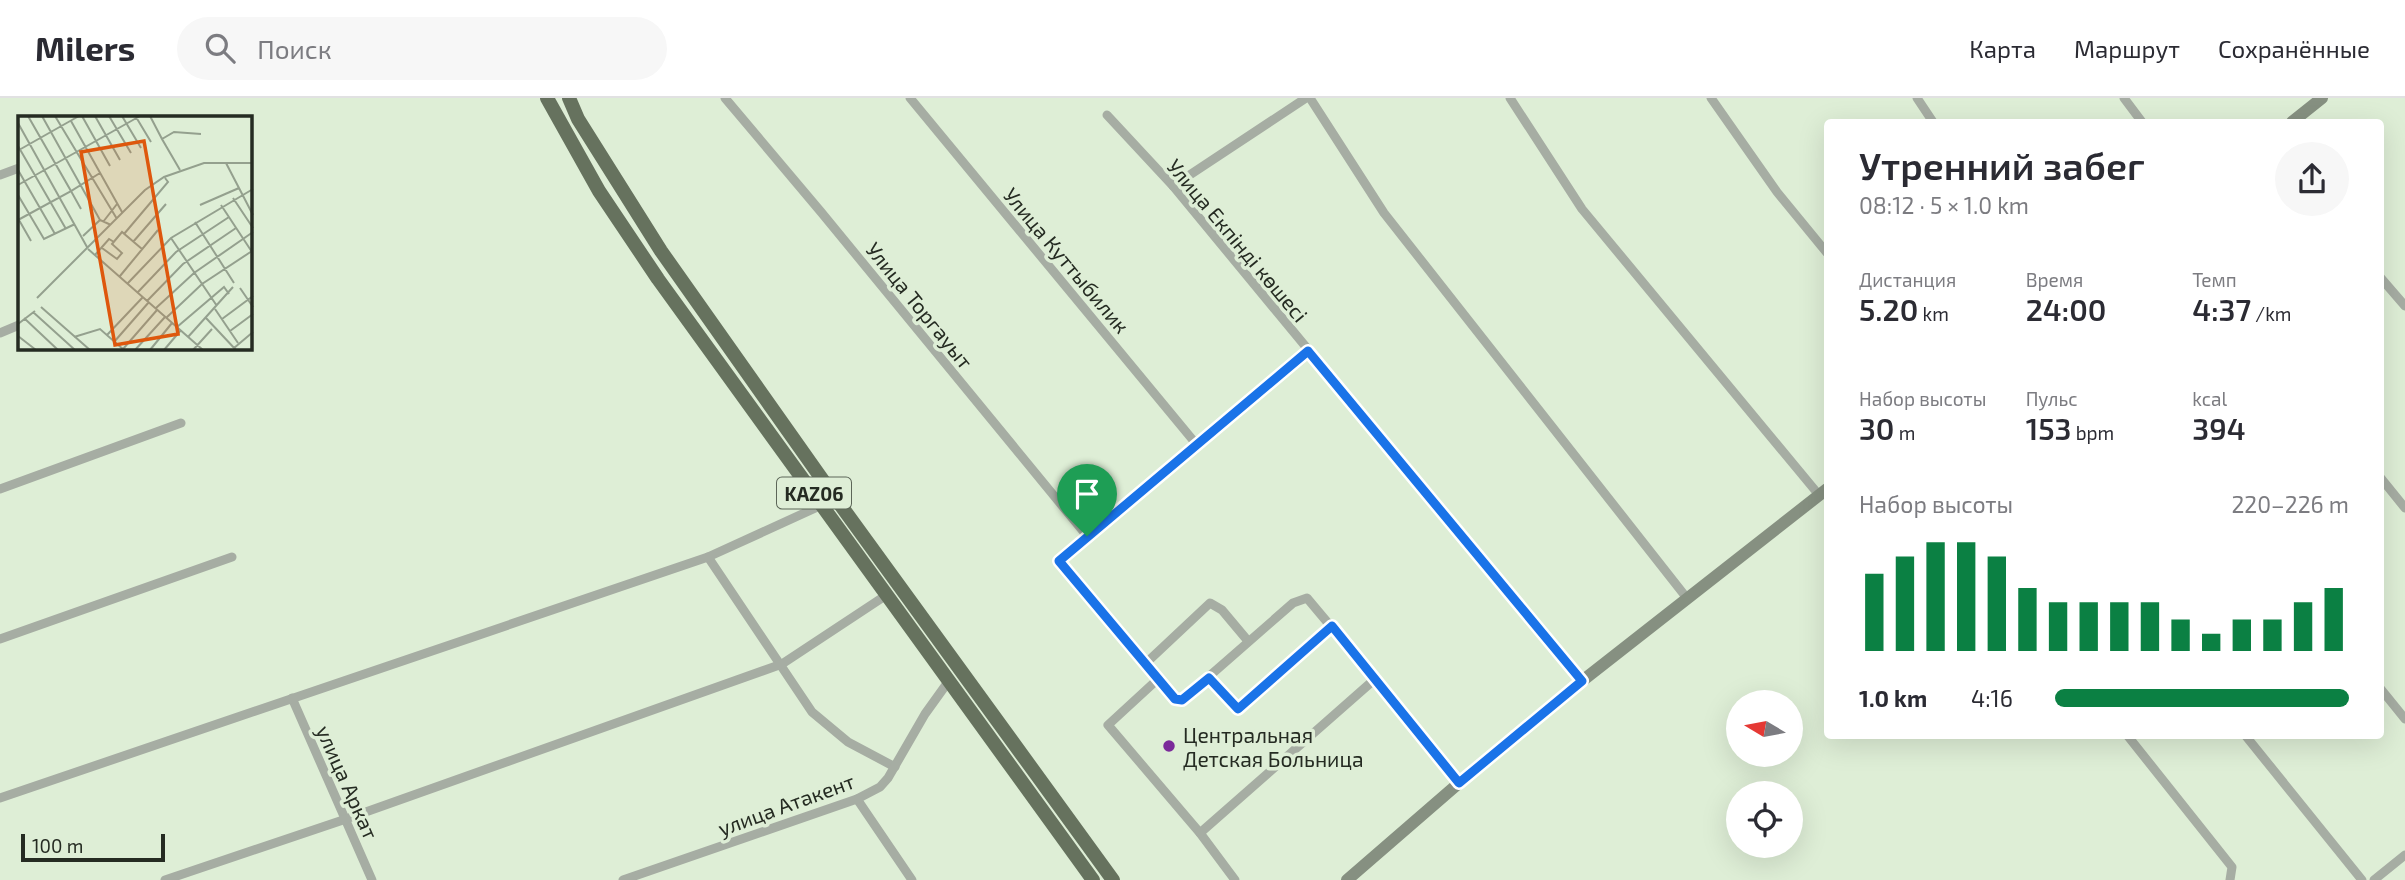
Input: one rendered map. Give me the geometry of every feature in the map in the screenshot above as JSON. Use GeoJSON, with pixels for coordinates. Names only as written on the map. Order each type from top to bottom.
{"type":"FeatureCollection","features":[{"type":"Feature","properties":{"kind":"highway","name":"KАZ06"},"geometry":{"type":"LineString","coordinates":[[547,98],[599,191],[658,279],[1093,880]]}},
{"type":"Feature","properties":{"kind":"highway","name":"KАZ06"},"geometry":{"type":"LineString","coordinates":[[569,98],[578,119],[674,267],[834,496],[1113,880]]}},
{"type":"Feature","properties":{"kind":"highway"},"geometry":{"type":"LineString","coordinates":[[658,279],[674,267]]}},
{"type":"Feature","properties":{"kind":"main road"},"geometry":{"type":"LineString","coordinates":[[2296,119],[2322,98]]}},
{"type":"Feature","properties":{"kind":"main road"},"geometry":{"type":"LineString","coordinates":[[1347,880],[1582,681],[1823,492]]}},
{"type":"Feature","properties":{"kind":"street","name":"Улица Торгауыт"},"geometry":{"type":"LineString","coordinates":[[725,98],[1087,536]]}},
{"type":"Feature","properties":{"kind":"street","name":"Улица Куттыбилик"},"geometry":{"type":"LineString","coordinates":[[911,98],[1197,445]]}},
{"type":"Feature","properties":{"kind":"street"},"geometry":{"type":"LineString","coordinates":[[1173,186],[1308,98],[1384,213],[1686,597]]}},
{"type":"Feature","properties":{"kind":"street"},"geometry":{"type":"LineString","coordinates":[[1510,98],[1582,209],[1823,492]]}},
{"type":"Feature","properties":{"kind":"street"},"geometry":{"type":"LineString","coordinates":[[1711,98],[1777,192],[1824,249]]}},
{"type":"Feature","properties":{"kind":"street"},"geometry":{"type":"LineString","coordinates":[[1917,98],[1931,119]]}},
{"type":"Feature","properties":{"kind":"street"},"geometry":{"type":"LineString","coordinates":[[2124,98],[2140,119]]}},
{"type":"Feature","properties":{"kind":"street","name":"Улица Екпінді көшесі"},"geometry":{"type":"LineString","coordinates":[[1107,115],[1173,186],[1582,681]]}},
{"type":"Feature","properties":{"kind":"street"},"geometry":{"type":"LineString","coordinates":[[0,176],[18,168]]}},
{"type":"Feature","properties":{"kind":"street"},"geometry":{"type":"LineString","coordinates":[[2384,282],[2405,306]]}},
{"type":"Feature","properties":{"kind":"street"},"geometry":{"type":"LineString","coordinates":[[0,333],[18,325]]}},
{"type":"Feature","properties":{"kind":"street"},"geometry":{"type":"LineString","coordinates":[[1308,351],[1059,561],[1175,699],[1182,700],[1293,603],[1307,598],[1459,783]]}},
{"type":"Feature","properties":{"kind":"street"},"geometry":{"type":"LineString","coordinates":[[0,489],[181,423]]}},
{"type":"Feature","properties":{"kind":"street"},"geometry":{"type":"LineString","coordinates":[[2384,482],[2405,509]]}},
{"type":"Feature","properties":{"kind":"street"},"geometry":{"type":"LineString","coordinates":[[0,798],[708,557],[822,505]]}},
{"type":"Feature","properties":{"kind":"street"},"geometry":{"type":"LineString","coordinates":[[0,639],[232,557]]}},
{"type":"Feature","properties":{"kind":"street"},"geometry":{"type":"LineString","coordinates":[[708,557],[812,712],[848,742],[895,767]]}},
{"type":"Feature","properties":{"kind":"street"},"geometry":{"type":"LineString","coordinates":[[165,880],[346,820],[782,664],[888,594]]}},
{"type":"Feature","properties":{"kind":"street"},"geometry":{"type":"LineString","coordinates":[[1145,664],[1210,603],[1222,610],[1248,641]]}},
{"type":"Feature","properties":{"kind":"street"},"geometry":{"type":"LineString","coordinates":[[1209,678],[1238,709],[1332,626]]}},
{"type":"Feature","properties":{"kind":"street"},"geometry":{"type":"LineString","coordinates":[[1158,679],[1108,725],[1200,833],[1235,880]]}},
{"type":"Feature","properties":{"kind":"street"},"geometry":{"type":"LineString","coordinates":[[1200,833],[1375,679]]}},
{"type":"Feature","properties":{"kind":"street","name":"улица Атакент"},"geometry":{"type":"LineString","coordinates":[[623,880],[857,799],[880,787],[948,682]]}},
{"type":"Feature","properties":{"kind":"street"},"geometry":{"type":"LineString","coordinates":[[2384,693],[2405,719]]}},
{"type":"Feature","properties":{"kind":"street","name":"улица Аркат"},"geometry":{"type":"LineString","coordinates":[[292,698],[372,880]]}},
{"type":"Feature","properties":{"kind":"street"},"geometry":{"type":"LineString","coordinates":[[2130,739],[2232,867],[2230,880]]}},
{"type":"Feature","properties":{"kind":"street"},"geometry":{"type":"LineString","coordinates":[[2248,739],[2362,880]]}},
{"type":"Feature","properties":{"kind":"street"},"geometry":{"type":"LineString","coordinates":[[857,799],[912,880]]}},
{"type":"Feature","properties":{"kind":"street"},"geometry":{"type":"LineString","coordinates":[[2374,880],[2405,855]]}},
{"type":"Feature","properties":{"kind":"place","name":"Центральная Детская Больница"},"geometry":{"type":"Point","coordinates":[1169,746]}},
{"type":"Feature","properties":{"kind":"route"},"geometry":{"type":"LineString","coordinates":[[1308,351],[1582,681],[1459,783],[1332,626],[1238,709],[1209,678],[1182,700],[1175,699],[1059,561],[1087,536],[1308,351]]}}]}
